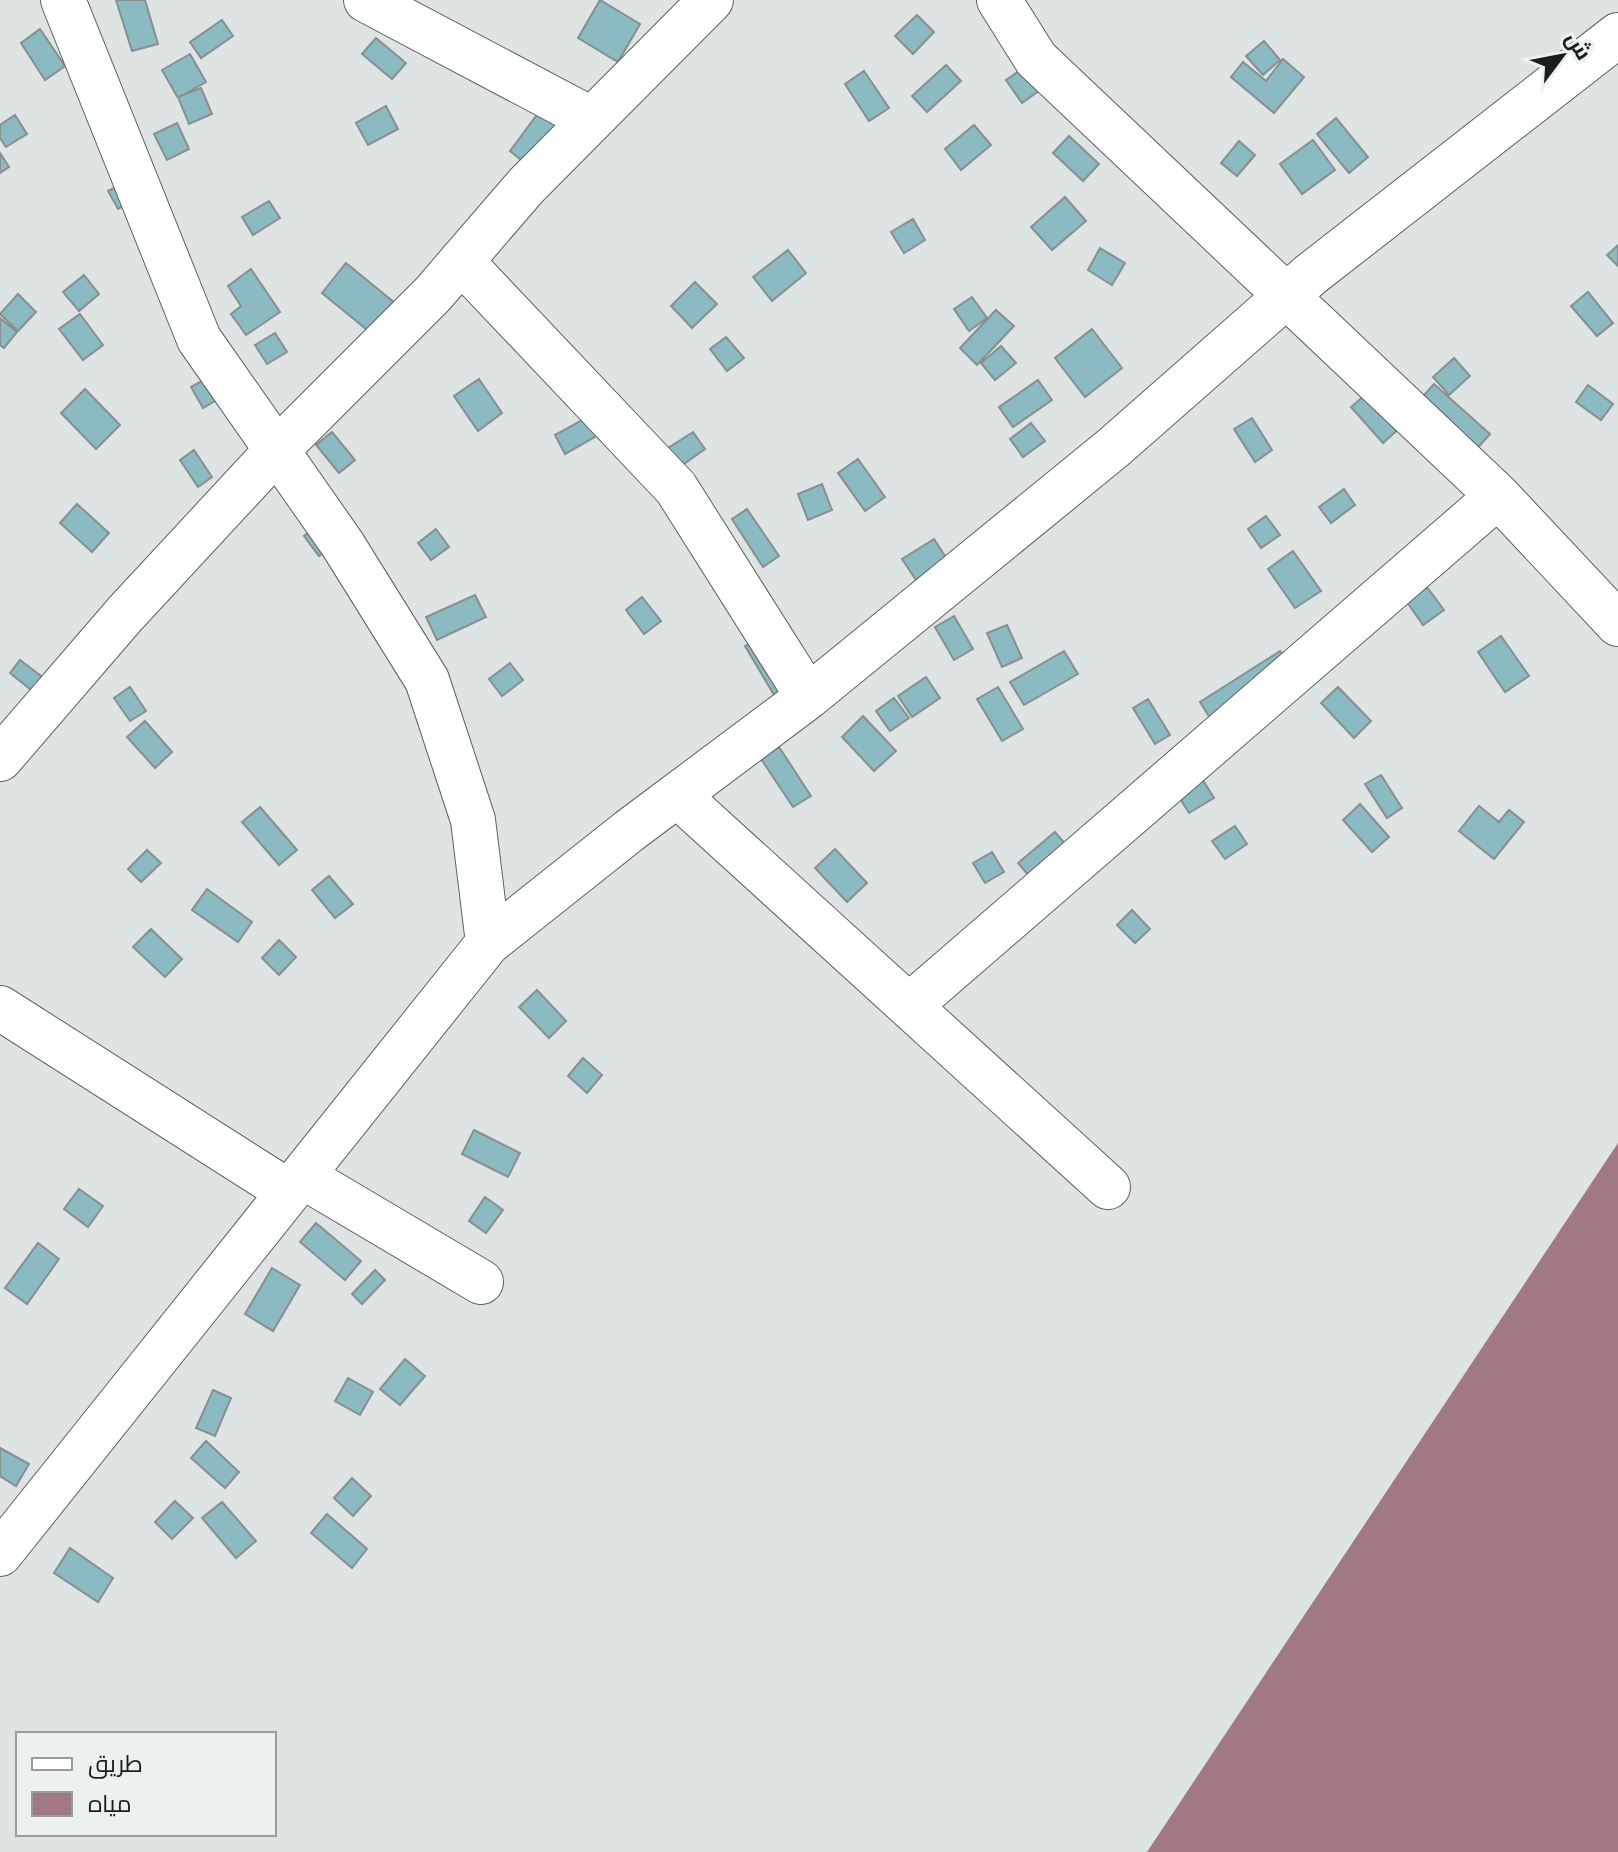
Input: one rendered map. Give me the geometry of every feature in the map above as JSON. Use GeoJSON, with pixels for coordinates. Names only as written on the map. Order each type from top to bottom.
{"type":"FeatureCollection","features":[{"type":"Feature","properties":{"kind":"street"},"geometry":{"type":"LineString","coordinates":[[63,0],[199,339],[343,545],[427,680],[473,820],[488,943]]}},
{"type":"Feature","properties":{"kind":"street"},"geometry":{"type":"LineString","coordinates":[[366,0],[591,119]]}},
{"type":"Feature","properties":{"kind":"street"},"geometry":{"type":"LineString","coordinates":[[0,759],[125,614],[277,450],[433,294],[591,119],[711,0]]}},
{"type":"Feature","properties":{"kind":"street"},"geometry":{"type":"LineString","coordinates":[[999,0],[1036,59],[1284,297],[1498,496],[1618,624]]}},
{"type":"Feature","properties":{"kind":"street"},"geometry":{"type":"LineString","coordinates":[[0,1554],[488,943],[808,697],[1113,448],[1284,297],[1618,35]]}},
{"type":"Feature","properties":{"kind":"street"},"geometry":{"type":"LineString","coordinates":[[461,261],[676,488],[808,697]]}},
{"type":"Feature","properties":{"kind":"street"},"geometry":{"type":"LineString","coordinates":[[909,1006],[1498,496]]}},
{"type":"Feature","properties":{"kind":"street"},"geometry":{"type":"LineString","coordinates":[[677,795],[1108,1187]]}},
{"type":"Feature","properties":{"kind":"street"},"geometry":{"type":"LineString","coordinates":[[0,1008],[296,1184],[481,1282]]}},
{"type":"Feature","properties":{"kind":"water"},"geometry":{"type":"Polygon","coordinates":[[[1618,1143],[1618,1852],[1147,1852],[1618,1143]]]}},
{"type":"Feature","properties":{"kind":"building"},"geometry":{"type":"Polygon","coordinates":[[[116,0],[145,0],[158,44],[132,51],[116,0]]]}},
{"type":"Feature","properties":{"kind":"building"},"geometry":{"type":"Polygon","coordinates":[[[600,0],[640,24],[618,62],[578,38],[600,0]]]}},
{"type":"Feature","properties":{"kind":"building"},"geometry":{"type":"Polygon","coordinates":[[[917,15],[934,32],[913,54],[895,36],[917,15]]]}},
{"type":"Feature","properties":{"kind":"building"},"geometry":{"type":"Polygon","coordinates":[[[222,20],[233,36],[201,58],[190,42],[222,20]]]}},
{"type":"Feature","properties":{"kind":"building"},"geometry":{"type":"Polygon","coordinates":[[[40,29],[65,66],[45,80],[21,43],[40,29]]]}},
{"type":"Feature","properties":{"kind":"building"},"geometry":{"type":"Polygon","coordinates":[[[376,38],[406,63],[392,79],[362,54],[376,38]]]}},
{"type":"Feature","properties":{"kind":"building"},"geometry":{"type":"Polygon","coordinates":[[[1264,41],[1280,60],[1263,75],[1246,56],[1264,41]]]}},
{"type":"Feature","properties":{"kind":"building"},"geometry":{"type":"Polygon","coordinates":[[[190,54],[206,82],[178,98],[162,70],[190,54]]]}},
{"type":"Feature","properties":{"kind":"building"},"geometry":{"type":"Polygon","coordinates":[[[1283,59],[1304,77],[1274,113],[1231,77],[1243,62],[1266,81],[1283,59]]]}},
{"type":"Feature","properties":{"kind":"building"},"geometry":{"type":"Polygon","coordinates":[[[946,65],[961,81],[927,112],[912,96],[946,65]]]}},
{"type":"Feature","properties":{"kind":"building"},"geometry":{"type":"Polygon","coordinates":[[[1025,67],[1040,90],[1022,103],[1006,80],[1025,67]]]}},
{"type":"Feature","properties":{"kind":"building"},"geometry":{"type":"Polygon","coordinates":[[[864,71],[889,108],[869,121],[845,84],[864,71]]]}},
{"type":"Feature","properties":{"kind":"building"},"geometry":{"type":"Polygon","coordinates":[[[201,88],[212,114],[189,124],[178,97],[201,88]]]}},
{"type":"Feature","properties":{"kind":"building"},"geometry":{"type":"Polygon","coordinates":[[[386,106],[398,129],[368,145],[356,123],[386,106]]]}},
{"type":"Feature","properties":{"kind":"building"},"geometry":{"type":"Polygon","coordinates":[[[539,112],[560,129],[530,167],[510,151],[539,112]]]}},
{"type":"Feature","properties":{"kind":"building"},"geometry":{"type":"Polygon","coordinates":[[[15,115],[27,134],[6,147],[0,138],[0,125],[15,115]]]}},
{"type":"Feature","properties":{"kind":"building"},"geometry":{"type":"Polygon","coordinates":[[[1336,118],[1368,157],[1349,173],[1317,134],[1336,118]]]}},
{"type":"Feature","properties":{"kind":"building"},"geometry":{"type":"Polygon","coordinates":[[[177,123],[189,149],[167,160],[154,134],[177,123]]]}},
{"type":"Feature","properties":{"kind":"building"},"geometry":{"type":"Polygon","coordinates":[[[974,125],[991,145],[961,170],[945,149],[974,125]]]}},
{"type":"Feature","properties":{"kind":"building"},"geometry":{"type":"Polygon","coordinates":[[[1069,136],[1099,164],[1083,181],[1053,153],[1069,136]]]}},
{"type":"Feature","properties":{"kind":"building"},"geometry":{"type":"Polygon","coordinates":[[[1313,140],[1335,170],[1302,194],[1280,164],[1313,140]]]}},
{"type":"Feature","properties":{"kind":"building"},"geometry":{"type":"Polygon","coordinates":[[[1239,141],[1255,155],[1237,176],[1221,163],[1239,141]]]}},
{"type":"Feature","properties":{"kind":"building"},"geometry":{"type":"Polygon","coordinates":[[[0,153],[9,167],[0,173],[0,153]]]}},
{"type":"Feature","properties":{"kind":"building"},"geometry":{"type":"Polygon","coordinates":[[[131,179],[141,197],[118,209],[108,191],[131,179]]]}},
{"type":"Feature","properties":{"kind":"building"},"geometry":{"type":"Polygon","coordinates":[[[1065,197],[1086,221],[1052,250],[1031,227],[1065,197]]]}},
{"type":"Feature","properties":{"kind":"building"},"geometry":{"type":"Polygon","coordinates":[[[269,201],[280,218],[253,235],[242,217],[269,201]]]}},
{"type":"Feature","properties":{"kind":"building"},"geometry":{"type":"Polygon","coordinates":[[[913,219],[925,240],[904,253],[891,232],[913,219]]]}},
{"type":"Feature","properties":{"kind":"building"},"geometry":{"type":"Polygon","coordinates":[[[1618,245],[1618,266],[1607,255],[1618,245]]]}},
{"type":"Feature","properties":{"kind":"building"},"geometry":{"type":"Polygon","coordinates":[[[1100,248],[1125,263],[1112,285],[1088,270],[1100,248]]]}},
{"type":"Feature","properties":{"kind":"building"},"geometry":{"type":"Polygon","coordinates":[[[788,250],[806,273],[772,301],[753,277],[788,250]]]}},
{"type":"Feature","properties":{"kind":"building"},"geometry":{"type":"Polygon","coordinates":[[[346,263],[401,308],[377,338],[322,293],[346,263]]]}},
{"type":"Feature","properties":{"kind":"building"},"geometry":{"type":"Polygon","coordinates":[[[251,269],[280,312],[246,335],[231,314],[241,306],[228,286],[251,269]]]}},
{"type":"Feature","properties":{"kind":"building"},"geometry":{"type":"Polygon","coordinates":[[[84,275],[99,294],[79,311],[63,292],[84,275]]]}},
{"type":"Feature","properties":{"kind":"building"},"geometry":{"type":"Polygon","coordinates":[[[695,282],[717,304],[692,328],[671,306],[695,282]]]}},
{"type":"Feature","properties":{"kind":"building"},"geometry":{"type":"Polygon","coordinates":[[[1588,292],[1613,323],[1597,336],[1571,306],[1588,292]]]}},
{"type":"Feature","properties":{"kind":"building"},"geometry":{"type":"Polygon","coordinates":[[[18,294],[36,312],[18,331],[0,314],[18,294]]]}},
{"type":"Feature","properties":{"kind":"building"},"geometry":{"type":"Polygon","coordinates":[[[972,297],[987,318],[969,331],[954,309],[972,297]]]}},
{"type":"Feature","properties":{"kind":"building"},"geometry":{"type":"Polygon","coordinates":[[[996,310],[1014,326],[977,365],[960,348],[996,310]]]}},
{"type":"Feature","properties":{"kind":"building"},"geometry":{"type":"Polygon","coordinates":[[[80,314],[103,345],[83,360],[59,329],[80,314]]]}},
{"type":"Feature","properties":{"kind":"building"},"geometry":{"type":"Polygon","coordinates":[[[0,318],[17,332],[4,348],[0,345],[0,318]]]}},
{"type":"Feature","properties":{"kind":"building"},"geometry":{"type":"Polygon","coordinates":[[[1092,329],[1122,368],[1085,397],[1055,358],[1092,329]]]}},
{"type":"Feature","properties":{"kind":"building"},"geometry":{"type":"Polygon","coordinates":[[[275,333],[287,352],[267,364],[255,345],[275,333]]]}},
{"type":"Feature","properties":{"kind":"building"},"geometry":{"type":"Polygon","coordinates":[[[726,337],[744,358],[727,371],[710,349],[726,337]]]}},
{"type":"Feature","properties":{"kind":"building"},"geometry":{"type":"Polygon","coordinates":[[[1001,346],[1016,363],[995,380],[981,363],[1001,346]]]}},
{"type":"Feature","properties":{"kind":"building"},"geometry":{"type":"Polygon","coordinates":[[[1454,358],[1470,376],[1449,395],[1433,377],[1454,358]]]}},
{"type":"Feature","properties":{"kind":"building"},"geometry":{"type":"Polygon","coordinates":[[[213,375],[225,395],[203,408],[191,387],[213,375]]]}},
{"type":"Feature","properties":{"kind":"building"},"geometry":{"type":"Polygon","coordinates":[[[479,379],[502,413],[478,431],[454,396],[479,379]]]}},
{"type":"Feature","properties":{"kind":"building"},"geometry":{"type":"Polygon","coordinates":[[[1038,380],[1052,400],[1013,427],[999,407],[1038,380]]]}},
{"type":"Feature","properties":{"kind":"building"},"geometry":{"type":"Polygon","coordinates":[[[1434,384],[1490,434],[1474,452],[1418,402],[1434,384]]]}},
{"type":"Feature","properties":{"kind":"building"},"geometry":{"type":"Polygon","coordinates":[[[1588,385],[1613,404],[1601,420],[1576,402],[1588,385]]]}},
{"type":"Feature","properties":{"kind":"building"},"geometry":{"type":"Polygon","coordinates":[[[85,389],[120,425],[96,449],[61,413],[85,389]]]}},
{"type":"Feature","properties":{"kind":"building"},"geometry":{"type":"Polygon","coordinates":[[[1371,390],[1403,425],[1383,443],[1351,407],[1371,390]]]}},
{"type":"Feature","properties":{"kind":"building"},"geometry":{"type":"Polygon","coordinates":[[[595,413],[605,431],[565,454],[555,435],[595,413]]]}},
{"type":"Feature","properties":{"kind":"building"},"geometry":{"type":"Polygon","coordinates":[[[1252,418],[1272,450],[1255,462],[1234,429],[1252,418]]]}},
{"type":"Feature","properties":{"kind":"building"},"geometry":{"type":"Polygon","coordinates":[[[1031,423],[1045,441],[1023,457],[1010,439],[1031,423]]]}},
{"type":"Feature","properties":{"kind":"building"},"geometry":{"type":"Polygon","coordinates":[[[332,432],[355,460],[339,473],[316,445],[332,432]]]}},
{"type":"Feature","properties":{"kind":"building"},"geometry":{"type":"Polygon","coordinates":[[[693,432],[705,449],[681,466],[668,448],[693,432]]]}},
{"type":"Feature","properties":{"kind":"building"},"geometry":{"type":"Polygon","coordinates":[[[194,450],[212,477],[198,487],[180,460],[194,450]]]}},
{"type":"Feature","properties":{"kind":"building"},"geometry":{"type":"Polygon","coordinates":[[[858,459],[885,497],[865,511],[838,473],[858,459]]]}},
{"type":"Feature","properties":{"kind":"building"},"geometry":{"type":"Polygon","coordinates":[[[822,484],[832,510],[808,520],[798,494],[822,484]]]}},
{"type":"Feature","properties":{"kind":"building"},"geometry":{"type":"Polygon","coordinates":[[[1344,489],[1355,505],[1331,523],[1319,507],[1344,489]]]}},
{"type":"Feature","properties":{"kind":"building"},"geometry":{"type":"Polygon","coordinates":[[[77,504],[109,533],[92,552],[60,523],[77,504]]]}},
{"type":"Feature","properties":{"kind":"building"},"geometry":{"type":"Polygon","coordinates":[[[747,509],[779,556],[763,567],[732,519],[747,509]]]}},
{"type":"Feature","properties":{"kind":"building"},"geometry":{"type":"Polygon","coordinates":[[[1266,516],[1280,535],[1261,548],[1248,529],[1266,516]]]}},
{"type":"Feature","properties":{"kind":"building"},"geometry":{"type":"Polygon","coordinates":[[[323,522],[338,542],[319,556],[304,536],[323,522]]]}},
{"type":"Feature","properties":{"kind":"building"},"geometry":{"type":"Polygon","coordinates":[[[436,529],[449,547],[431,560],[418,543],[436,529]]]}},
{"type":"Feature","properties":{"kind":"building"},"geometry":{"type":"Polygon","coordinates":[[[934,539],[947,559],[916,580],[902,559],[934,539]]]}},
{"type":"Feature","properties":{"kind":"building"},"geometry":{"type":"Polygon","coordinates":[[[1293,551],[1321,591],[1295,608],[1268,569],[1293,551]]]}},
{"type":"Feature","properties":{"kind":"building"},"geometry":{"type":"Polygon","coordinates":[[[1427,587],[1444,610],[1423,625],[1407,602],[1427,587]]]}},
{"type":"Feature","properties":{"kind":"building"},"geometry":{"type":"Polygon","coordinates":[[[475,595],[486,617],[437,640],[426,617],[475,595]]]}},
{"type":"Feature","properties":{"kind":"building"},"geometry":{"type":"Polygon","coordinates":[[[642,597],[661,621],[644,634],[626,610],[642,597]]]}},
{"type":"Feature","properties":{"kind":"building"},"geometry":{"type":"Polygon","coordinates":[[[954,616],[973,649],[954,660],[935,627],[954,616]]]}},
{"type":"Feature","properties":{"kind":"building"},"geometry":{"type":"Polygon","coordinates":[[[1007,625],[1022,658],[1002,667],[987,633],[1007,625]]]}},
{"type":"Feature","properties":{"kind":"building"},"geometry":{"type":"Polygon","coordinates":[[[772,630],[801,679],[774,695],[745,646],[772,630]]]}},
{"type":"Feature","properties":{"kind":"building"},"geometry":{"type":"Polygon","coordinates":[[[1501,636],[1529,676],[1505,692],[1478,652],[1501,636]]]}},
{"type":"Feature","properties":{"kind":"building"},"geometry":{"type":"Polygon","coordinates":[[[1064,651],[1078,674],[1024,705],[1010,682],[1064,651]]]}},
{"type":"Feature","properties":{"kind":"building"},"geometry":{"type":"Polygon","coordinates":[[[1280,651],[1292,669],[1212,721],[1200,702],[1280,651]]]}},
{"type":"Feature","properties":{"kind":"building"},"geometry":{"type":"Polygon","coordinates":[[[20,660],[45,679],[35,693],[10,673],[20,660]]]}},
{"type":"Feature","properties":{"kind":"building"},"geometry":{"type":"Polygon","coordinates":[[[510,663],[523,680],[502,696],[489,679],[510,663]]]}},
{"type":"Feature","properties":{"kind":"building"},"geometry":{"type":"Polygon","coordinates":[[[926,677],[940,698],[912,717],[898,696],[926,677]]]}},
{"type":"Feature","properties":{"kind":"building"},"geometry":{"type":"Polygon","coordinates":[[[130,687],[146,711],[130,721],[114,698],[130,687]]]}},
{"type":"Feature","properties":{"kind":"building"},"geometry":{"type":"Polygon","coordinates":[[[998,687],[1023,729],[1002,741],[977,699],[998,687]]]}},
{"type":"Feature","properties":{"kind":"building"},"geometry":{"type":"Polygon","coordinates":[[[1338,687],[1371,721],[1354,738],[1321,703],[1338,687]]]}},
{"type":"Feature","properties":{"kind":"building"},"geometry":{"type":"Polygon","coordinates":[[[894,698],[909,718],[890,731],[876,711],[894,698]]]}},
{"type":"Feature","properties":{"kind":"building"},"geometry":{"type":"Polygon","coordinates":[[[1148,699],[1170,735],[1155,744],[1133,708],[1148,699]]]}},
{"type":"Feature","properties":{"kind":"building"},"geometry":{"type":"Polygon","coordinates":[[[863,716],[896,751],[874,771],[842,737],[863,716]]]}},
{"type":"Feature","properties":{"kind":"building"},"geometry":{"type":"Polygon","coordinates":[[[145,721],[172,752],[155,768],[127,737],[145,721]]]}},
{"type":"Feature","properties":{"kind":"building"},"geometry":{"type":"Polygon","coordinates":[[[779,747],[811,796],[793,807],[761,759],[779,747]]]}},
{"type":"Feature","properties":{"kind":"building"},"geometry":{"type":"Polygon","coordinates":[[[1381,775],[1402,808],[1387,818],[1365,784],[1381,775]]]}},
{"type":"Feature","properties":{"kind":"building"},"geometry":{"type":"Polygon","coordinates":[[[1201,777],[1214,798],[1189,813],[1176,792],[1201,777]]]}},
{"type":"Feature","properties":{"kind":"building"},"geometry":{"type":"Polygon","coordinates":[[[1360,804],[1389,837],[1372,852],[1343,820],[1360,804]]]}},
{"type":"Feature","properties":{"kind":"building"},"geometry":{"type":"Polygon","coordinates":[[[1479,806],[1499,822],[1509,810],[1524,822],[1494,859],[1459,831],[1479,806]]]}},
{"type":"Feature","properties":{"kind":"building"},"geometry":{"type":"Polygon","coordinates":[[[260,807],[297,850],[279,865],[242,822],[260,807]]]}},
{"type":"Feature","properties":{"kind":"building"},"geometry":{"type":"Polygon","coordinates":[[[1235,826],[1247,844],[1225,859],[1212,841],[1235,826]]]}},
{"type":"Feature","properties":{"kind":"building"},"geometry":{"type":"Polygon","coordinates":[[[1055,832],[1067,846],[1030,877],[1018,863],[1055,832]]]}},
{"type":"Feature","properties":{"kind":"building"},"geometry":{"type":"Polygon","coordinates":[[[835,849],[867,883],[847,902],[815,868],[835,849]]]}},
{"type":"Feature","properties":{"kind":"building"},"geometry":{"type":"Polygon","coordinates":[[[147,850],[161,863],[141,882],[128,869],[147,850]]]}},
{"type":"Feature","properties":{"kind":"building"},"geometry":{"type":"Polygon","coordinates":[[[992,852],[1004,872],[985,883],[973,863],[992,852]]]}},
{"type":"Feature","properties":{"kind":"building"},"geometry":{"type":"Polygon","coordinates":[[[329,876],[353,904],[335,918],[312,890],[329,876]]]}},
{"type":"Feature","properties":{"kind":"building"},"geometry":{"type":"Polygon","coordinates":[[[207,889],[252,922],[238,942],[192,910],[207,889]]]}},
{"type":"Feature","properties":{"kind":"building"},"geometry":{"type":"Polygon","coordinates":[[[1132,910],[1150,929],[1135,943],[1117,925],[1132,910]]]}},
{"type":"Feature","properties":{"kind":"building"},"geometry":{"type":"Polygon","coordinates":[[[151,929],[182,959],[165,977],[133,947],[151,929]]]}},
{"type":"Feature","properties":{"kind":"building"},"geometry":{"type":"Polygon","coordinates":[[[279,940],[296,957],[279,975],[262,958],[279,940]]]}},
{"type":"Feature","properties":{"kind":"building"},"geometry":{"type":"Polygon","coordinates":[[[537,990],[566,1021],[549,1038],[519,1007],[537,990]]]}},
{"type":"Feature","properties":{"kind":"building"},"geometry":{"type":"Polygon","coordinates":[[[583,1058],[602,1075],[587,1093],[568,1076],[583,1058]]]}},
{"type":"Feature","properties":{"kind":"building"},"geometry":{"type":"Polygon","coordinates":[[[474,1130],[520,1153],[508,1177],[462,1154],[474,1130]]]}},
{"type":"Feature","properties":{"kind":"building"},"geometry":{"type":"Polygon","coordinates":[[[79,1189],[103,1206],[88,1227],[64,1209],[79,1189]]]}},
{"type":"Feature","properties":{"kind":"building"},"geometry":{"type":"Polygon","coordinates":[[[485,1197],[503,1210],[486,1233],[469,1221],[485,1197]]]}},
{"type":"Feature","properties":{"kind":"building"},"geometry":{"type":"Polygon","coordinates":[[[316,1223],[361,1261],[345,1280],[300,1242],[316,1223]]]}},
{"type":"Feature","properties":{"kind":"building"},"geometry":{"type":"Polygon","coordinates":[[[38,1243],[59,1259],[27,1304],[5,1288],[38,1243]]]}},
{"type":"Feature","properties":{"kind":"building"},"geometry":{"type":"Polygon","coordinates":[[[272,1268],[300,1285],[273,1331],[245,1314],[272,1268]]]}},
{"type":"Feature","properties":{"kind":"building"},"geometry":{"type":"Polygon","coordinates":[[[375,1270],[385,1280],[362,1304],[352,1294],[375,1270]]]}},
{"type":"Feature","properties":{"kind":"building"},"geometry":{"type":"Polygon","coordinates":[[[405,1359],[425,1376],[400,1405],[380,1389],[405,1359]]]}},
{"type":"Feature","properties":{"kind":"building"},"geometry":{"type":"Polygon","coordinates":[[[348,1378],[373,1392],[360,1415],[335,1401],[348,1378]]]}},
{"type":"Feature","properties":{"kind":"building"},"geometry":{"type":"Polygon","coordinates":[[[213,1390],[231,1398],[215,1436],[196,1428],[213,1390]]]}},
{"type":"Feature","properties":{"kind":"building"},"geometry":{"type":"Polygon","coordinates":[[[206,1441],[239,1472],[225,1488],[191,1458],[206,1441]]]}},
{"type":"Feature","properties":{"kind":"building"},"geometry":{"type":"Polygon","coordinates":[[[0,1448],[29,1464],[16,1486],[0,1476],[0,1448]]]}},
{"type":"Feature","properties":{"kind":"building"},"geometry":{"type":"Polygon","coordinates":[[[352,1478],[371,1496],[353,1516],[334,1498],[352,1478]]]}},
{"type":"Feature","properties":{"kind":"building"},"geometry":{"type":"Polygon","coordinates":[[[175,1501],[193,1518],[172,1539],[155,1522],[175,1501]]]}},
{"type":"Feature","properties":{"kind":"building"},"geometry":{"type":"Polygon","coordinates":[[[222,1502],[256,1541],[236,1558],[202,1518],[222,1502]]]}},
{"type":"Feature","properties":{"kind":"building"},"geometry":{"type":"Polygon","coordinates":[[[327,1514],[367,1549],[352,1568],[311,1533],[327,1514]]]}},
{"type":"Feature","properties":{"kind":"building"},"geometry":{"type":"Polygon","coordinates":[[[70,1548],[113,1578],[98,1602],[54,1573],[70,1548]]]}}]}
